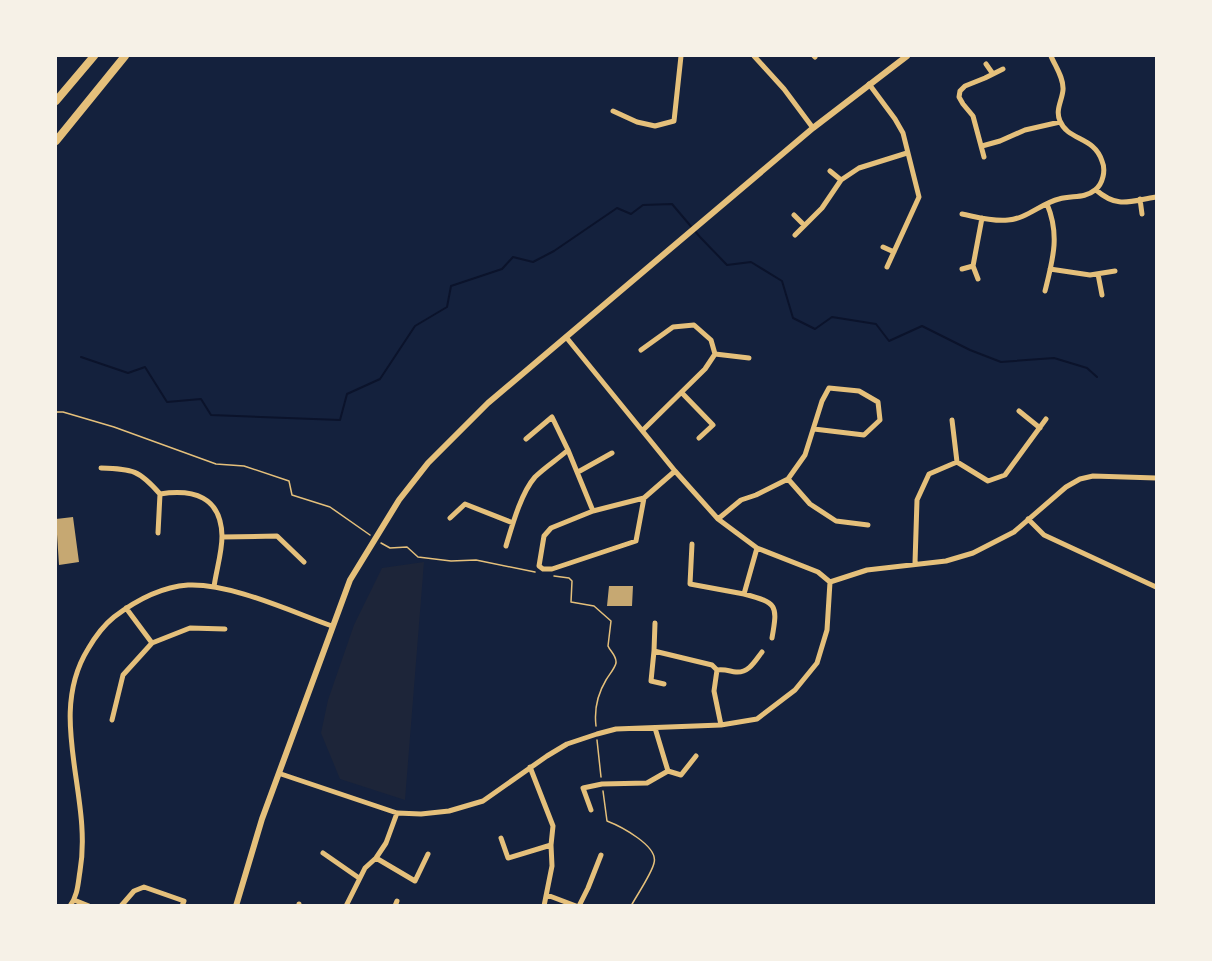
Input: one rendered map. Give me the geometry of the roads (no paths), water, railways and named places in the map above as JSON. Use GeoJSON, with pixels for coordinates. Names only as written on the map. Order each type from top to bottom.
{"type":"FeatureCollection","features":[{"type":"Feature","properties":{"kind":"highway"},"geometry":{"type":"LineString","coordinates":[[56,101],[93,56]]}},
{"type":"Feature","properties":{"kind":"highway"},"geometry":{"type":"LineString","coordinates":[[56,141],[125,56]]}},
{"type":"Feature","properties":{"kind":"street"},"geometry":{"type":"LineString","coordinates":[[613,111],[637,122],[655,126],[674,121],[681,56]]}},
{"type":"Feature","properties":{"kind":"street"},"geometry":{"type":"LineString","coordinates":[[754,56],[784,89],[813,128]]}},
{"type":"Feature","properties":{"kind":"street"},"geometry":{"type":"LineString","coordinates":[[236,906],[262,819],[350,580],[399,500],[428,464],[488,403],[813,128],[907,56]]}},
{"type":"Feature","properties":{"kind":"street"},"geometry":{"type":"LineString","coordinates":[[963,214],[1009,220],[1060,198],[1083,196],[1096,190],[1102,180],[1103,162],[1097,151],[1089,142],[1072,134],[1060,122],[1058,112],[1063,90],[1062,80],[1051,56]]}},
{"type":"Feature","properties":{"kind":"street"},"geometry":{"type":"LineString","coordinates":[[986,64],[993,74]]}},
{"type":"Feature","properties":{"kind":"street"},"geometry":{"type":"LineString","coordinates":[[984,157],[974,116],[959,97],[960,91],[965,86],[1003,69]]}},
{"type":"Feature","properties":{"kind":"street"},"geometry":{"type":"LineString","coordinates":[[869,84],[903,134],[920,197],[887,267]]}},
{"type":"Feature","properties":{"kind":"street"},"geometry":{"type":"LineString","coordinates":[[982,146],[1025,130],[1060,122]]}},
{"type":"Feature","properties":{"kind":"street"},"geometry":{"type":"LineString","coordinates":[[795,235],[822,208],[841,180],[859,168],[907,153]]}},
{"type":"Feature","properties":{"kind":"street"},"geometry":{"type":"LineString","coordinates":[[830,171],[841,180]]}},
{"type":"Feature","properties":{"kind":"street"},"geometry":{"type":"LineString","coordinates":[[1096,190],[1117,203],[1156,197]]}},
{"type":"Feature","properties":{"kind":"street"},"geometry":{"type":"LineString","coordinates":[[1140,200],[1142,214]]}},
{"type":"Feature","properties":{"kind":"street"},"geometry":{"type":"LineString","coordinates":[[1045,291],[1056,234],[1053,217],[1047,204]]}},
{"type":"Feature","properties":{"kind":"street"},"geometry":{"type":"LineString","coordinates":[[794,215],[804,225]]}},
{"type":"Feature","properties":{"kind":"street"},"geometry":{"type":"LineString","coordinates":[[978,279],[973,266],[982,218]]}},
{"type":"Feature","properties":{"kind":"street"},"geometry":{"type":"LineString","coordinates":[[883,247],[894,252]]}},
{"type":"Feature","properties":{"kind":"street"},"geometry":{"type":"LineString","coordinates":[[962,269],[973,266]]}},
{"type":"Feature","properties":{"kind":"street"},"geometry":{"type":"LineString","coordinates":[[1050,270],[1090,275],[1116,271]]}},
{"type":"Feature","properties":{"kind":"street"},"geometry":{"type":"LineString","coordinates":[[1098,274],[1102,295]]}},
{"type":"Feature","properties":{"kind":"street"},"geometry":{"type":"LineString","coordinates":[[641,350],[673,327],[694,325],[711,340],[714,354],[705,369],[643,430]]}},
{"type":"Feature","properties":{"kind":"street"},"geometry":{"type":"LineString","coordinates":[[566,337],[675,471],[718,519],[757,548],[818,572],[830,582]]}},
{"type":"Feature","properties":{"kind":"street"},"geometry":{"type":"LineString","coordinates":[[714,354],[749,358]]}},
{"type":"Feature","properties":{"kind":"street"},"geometry":{"type":"LineString","coordinates":[[718,519],[741,500],[788,479],[805,455],[822,401],[829,387],[859,391],[878,402],[880,420],[864,435],[814,429]]}},
{"type":"Feature","properties":{"kind":"street"},"geometry":{"type":"LineString","coordinates":[[682,393],[713,425],[699,438]]}},
{"type":"Feature","properties":{"kind":"street"},"geometry":{"type":"LineString","coordinates":[[1019,411],[1040,429]]}},
{"type":"Feature","properties":{"kind":"street"},"geometry":{"type":"LineString","coordinates":[[526,439],[552,417],[578,472],[593,512]]}},
{"type":"Feature","properties":{"kind":"street"},"geometry":{"type":"LineString","coordinates":[[957,462],[988,481],[1005,475],[1047,419]]}},
{"type":"Feature","properties":{"kind":"street"},"geometry":{"type":"LineString","coordinates":[[952,420],[957,462]]}},
{"type":"Feature","properties":{"kind":"street"},"geometry":{"type":"LineString","coordinates":[[507,546],[513,523],[528,488],[535,477],[568,450]]}},
{"type":"Feature","properties":{"kind":"street"},"geometry":{"type":"LineString","coordinates":[[578,472],[612,453]]}},
{"type":"Feature","properties":{"kind":"street"},"geometry":{"type":"LineString","coordinates":[[915,563],[917,500],[929,474],[957,462]]}},
{"type":"Feature","properties":{"kind":"street"},"geometry":{"type":"LineString","coordinates":[[101,468],[128,468],[146,478],[160,494],[158,534]]}},
{"type":"Feature","properties":{"kind":"street"},"geometry":{"type":"LineString","coordinates":[[644,498],[636,541],[552,569],[543,569],[539,566],[544,536],[551,528],[593,512],[644,498],[675,471]]}},
{"type":"Feature","properties":{"kind":"street"},"geometry":{"type":"LineString","coordinates":[[830,582],[867,570],[946,561],[973,553],[1014,532],[1066,487],[1080,479],[1093,476],[1156,478]]}},
{"type":"Feature","properties":{"kind":"street"},"geometry":{"type":"LineString","coordinates":[[788,479],[810,504],[836,521],[868,525]]}},
{"type":"Feature","properties":{"kind":"street"},"geometry":{"type":"LineString","coordinates":[[160,494],[180,491],[197,494],[212,506],[219,520],[222,537],[214,588]]}},
{"type":"Feature","properties":{"kind":"street"},"geometry":{"type":"LineString","coordinates":[[450,518],[465,504],[513,523]]}},
{"type":"Feature","properties":{"kind":"street"},"geometry":{"type":"LineString","coordinates":[[1028,519],[1044,535],[1156,587]]}},
{"type":"Feature","properties":{"kind":"street"},"geometry":{"type":"LineString","coordinates":[[222,537],[277,536],[304,562]]}},
{"type":"Feature","properties":{"kind":"street"},"geometry":{"type":"LineString","coordinates":[[692,544],[690,584],[768,601],[773,606],[776,615],[772,638]]}},
{"type":"Feature","properties":{"kind":"street"},"geometry":{"type":"LineString","coordinates":[[744,594],[757,548]]}},
{"type":"Feature","properties":{"kind":"street"},"geometry":{"type":"LineString","coordinates":[[280,774],[397,813],[448,812],[483,801],[567,744],[597,734],[616,729],[721,724],[758,718],[795,690],[817,663],[827,630],[830,582]]}},
{"type":"Feature","properties":{"kind":"street"},"geometry":{"type":"LineString","coordinates":[[70,906],[74,900],[84,849],[80,795],[71,740],[69,715],[71,688],[80,661],[93,640],[110,621],[126,608],[147,597],[167,589],[189,585],[242,594],[332,626]]}},
{"type":"Feature","properties":{"kind":"street"},"geometry":{"type":"LineString","coordinates":[[126,608],[152,643]]}},
{"type":"Feature","properties":{"kind":"street"},"geometry":{"type":"LineString","coordinates":[[655,623],[651,681],[664,684]]}},
{"type":"Feature","properties":{"kind":"street"},"geometry":{"type":"LineString","coordinates":[[112,720],[123,675],[152,643],[190,628],[225,629]]}},
{"type":"Feature","properties":{"kind":"street"},"geometry":{"type":"LineString","coordinates":[[654,651],[712,665],[717,670]]}},
{"type":"Feature","properties":{"kind":"street"},"geometry":{"type":"LineString","coordinates":[[717,670],[723,669],[738,673],[749,669],[762,652]]}},
{"type":"Feature","properties":{"kind":"street"},"geometry":{"type":"LineString","coordinates":[[717,670],[714,691],[721,724]]}},
{"type":"Feature","properties":{"kind":"street"},"geometry":{"type":"LineString","coordinates":[[655,728],[668,771]]}},
{"type":"Feature","properties":{"kind":"street"},"geometry":{"type":"LineString","coordinates":[[591,810],[583,788],[603,784],[647,783],[668,771],[681,775],[696,756]]}},
{"type":"Feature","properties":{"kind":"street"},"geometry":{"type":"LineString","coordinates":[[530,767],[553,826],[552,866],[544,906]]}},
{"type":"Feature","properties":{"kind":"street"},"geometry":{"type":"LineString","coordinates":[[346,906],[364,868],[376,858],[386,843],[397,813]]}},
{"type":"Feature","properties":{"kind":"street"},"geometry":{"type":"LineString","coordinates":[[501,838],[508,858],[551,845]]}},
{"type":"Feature","properties":{"kind":"street"},"geometry":{"type":"LineString","coordinates":[[323,854],[359,878]]}},
{"type":"Feature","properties":{"kind":"street"},"geometry":{"type":"LineString","coordinates":[[376,858],[415,881],[428,854]]}},
{"type":"Feature","properties":{"kind":"street"},"geometry":{"type":"LineString","coordinates":[[547,895],[577,906],[588,888],[601,855]]}},
{"type":"Feature","properties":{"kind":"street"},"geometry":{"type":"LineString","coordinates":[[121,906],[134,891],[144,887],[184,902],[182,906]]}},
{"type":"Feature","properties":{"kind":"street"},"geometry":{"type":"LineString","coordinates":[[74,900],[89,906]]}},
{"type":"Feature","properties":{"kind":"waterway"},"geometry":{"type":"LineString","coordinates":[[81,357],[128,373],[145,367],[167,402],[201,399],[211,415],[340,420],[347,394],[380,379],[415,326],[447,307],[451,286],[502,269],[513,257],[533,262],[554,251],[617,208],[631,214],[643,205],[672,204],[727,265],[751,262],[782,281],[793,318],[815,329],[832,317],[876,324],[889,341],[922,326],[970,350],[1001,362],[1054,358],[1087,368],[1097,377]]}}]}
